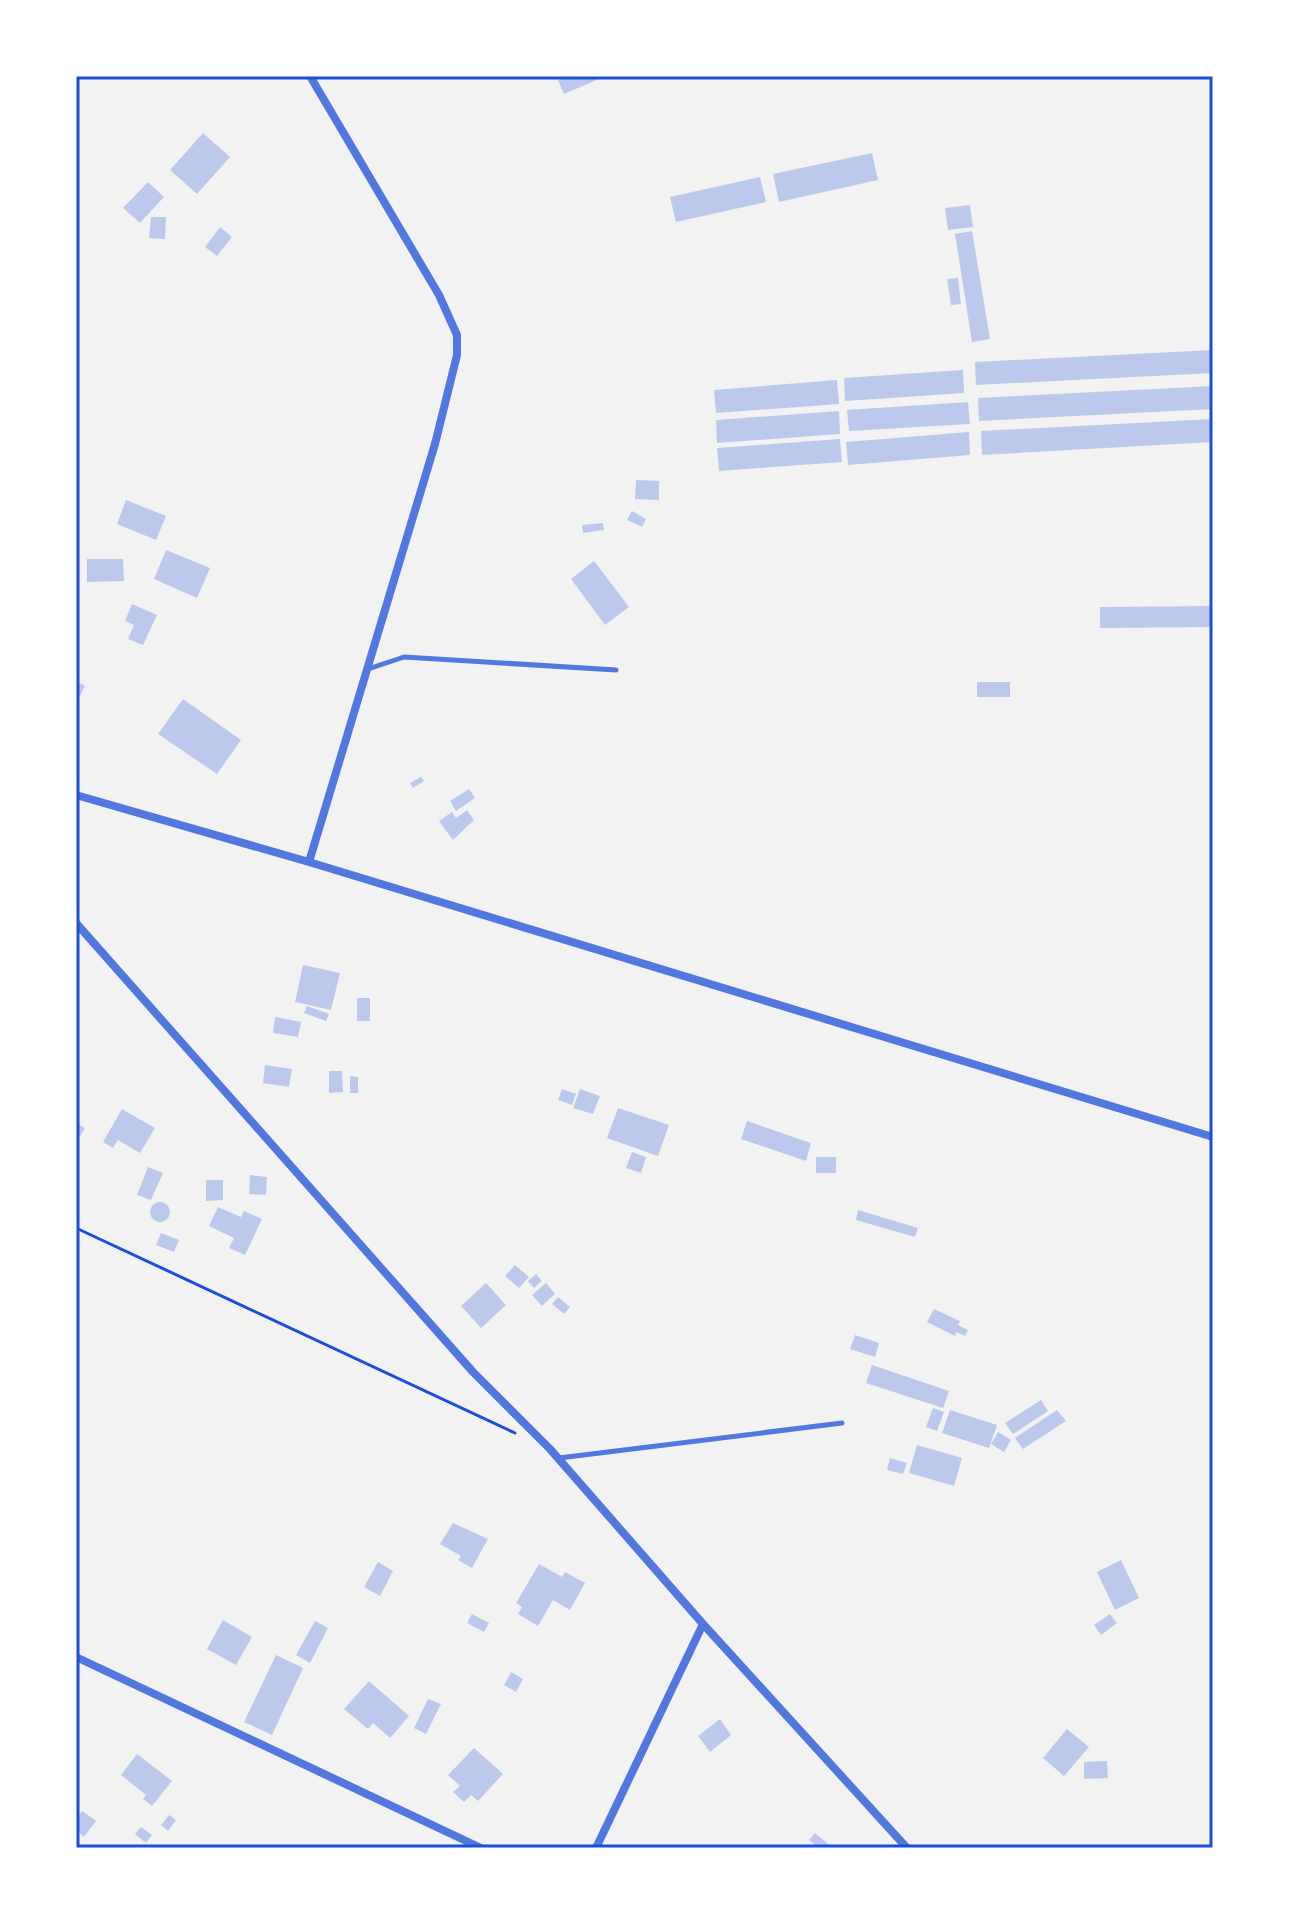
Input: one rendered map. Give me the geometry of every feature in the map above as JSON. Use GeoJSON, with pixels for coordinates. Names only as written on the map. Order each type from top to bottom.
{"type":"FeatureCollection","features":[{"type":"Feature","properties":{"kind":"street"},"geometry":{"type":"LineString","coordinates":[[309,862],[454,375],[457,335],[439,295],[310,76]]}},
{"type":"Feature","properties":{"kind":"street"},"geometry":{"type":"LineString","coordinates":[[76,795],[309,862],[1213,1137]]}},
{"type":"Feature","properties":{"kind":"street"},"geometry":{"type":"LineString","coordinates":[[76,923],[473,1372],[558,1458],[703,1624],[907,1848]]}},
{"type":"Feature","properties":{"kind":"street"},"geometry":{"type":"LineString","coordinates":[[596,1848],[703,1624]]}},
{"type":"Feature","properties":{"kind":"street"},"geometry":{"type":"LineString","coordinates":[[76,1657],[481,1848]]}},
{"type":"Feature","properties":{"kind":"lane"},"geometry":{"type":"LineString","coordinates":[[367,669],[404,657],[616,670]]}},
{"type":"Feature","properties":{"kind":"lane"},"geometry":{"type":"LineString","coordinates":[[558,1458],[842,1423]]}},
{"type":"Feature","properties":{"kind":"path"},"geometry":{"type":"LineString","coordinates":[[76,1228],[521,1436]]}},
{"type":"Feature","properties":{"kind":"building"},"geometry":{"type":"Polygon","coordinates":[[[568,76],[598,76],[599,79],[564,94],[558,80],[568,76]]]}},
{"type":"Feature","properties":{"kind":"building"},"geometry":{"type":"Polygon","coordinates":[[[203,133],[230,157],[197,194],[170,170],[203,133]]]}},
{"type":"Feature","properties":{"kind":"building"},"geometry":{"type":"Polygon","coordinates":[[[872,153],[878,180],[779,202],[773,174],[872,153]]]}},
{"type":"Feature","properties":{"kind":"building"},"geometry":{"type":"Polygon","coordinates":[[[760,177],[766,202],[676,222],[670,197],[760,177]]]}},
{"type":"Feature","properties":{"kind":"building"},"geometry":{"type":"Polygon","coordinates":[[[148,182],[164,197],[140,223],[123,208],[148,182]]]}},
{"type":"Feature","properties":{"kind":"building"},"geometry":{"type":"Polygon","coordinates":[[[970,205],[973,227],[948,230],[945,208],[970,205]]]}},
{"type":"Feature","properties":{"kind":"building"},"geometry":{"type":"Polygon","coordinates":[[[151,217],[166,217],[165,239],[149,238],[151,217]]]}},
{"type":"Feature","properties":{"kind":"building"},"geometry":{"type":"Polygon","coordinates":[[[220,227],[232,237],[217,256],[205,247],[220,227]]]}},
{"type":"Feature","properties":{"kind":"building"},"geometry":{"type":"Polygon","coordinates":[[[972,231],[990,339],[972,342],[955,234],[972,231]]]}},
{"type":"Feature","properties":{"kind":"building"},"geometry":{"type":"Polygon","coordinates":[[[958,278],[961,304],[951,305],[947,279],[958,278]]]}},
{"type":"Feature","properties":{"kind":"building"},"geometry":{"type":"Polygon","coordinates":[[[1213,350],[1213,373],[976,385],[975,362],[1213,350]]]}},
{"type":"Feature","properties":{"kind":"building"},"geometry":{"type":"Polygon","coordinates":[[[963,370],[964,393],[845,401],[844,378],[963,370]]]}},
{"type":"Feature","properties":{"kind":"building"},"geometry":{"type":"Polygon","coordinates":[[[837,380],[839,404],[716,413],[714,390],[837,380]]]}},
{"type":"Feature","properties":{"kind":"building"},"geometry":{"type":"Polygon","coordinates":[[[1213,386],[1213,409],[979,421],[978,398],[1213,386]]]}},
{"type":"Feature","properties":{"kind":"building"},"geometry":{"type":"Polygon","coordinates":[[[968,402],[970,424],[849,431],[847,410],[968,402]]]}},
{"type":"Feature","properties":{"kind":"building"},"geometry":{"type":"Polygon","coordinates":[[[839,411],[840,434],[717,443],[716,420],[839,411]]]}},
{"type":"Feature","properties":{"kind":"building"},"geometry":{"type":"Polygon","coordinates":[[[1213,419],[1213,442],[982,455],[981,431],[1213,419]]]}},
{"type":"Feature","properties":{"kind":"building"},"geometry":{"type":"Polygon","coordinates":[[[969,432],[970,455],[848,465],[846,442],[969,432]]]}},
{"type":"Feature","properties":{"kind":"building"},"geometry":{"type":"Polygon","coordinates":[[[840,439],[842,462],[719,471],[717,448],[840,439]]]}},
{"type":"Feature","properties":{"kind":"building"},"geometry":{"type":"Polygon","coordinates":[[[636,480],[659,481],[659,500],[635,499],[636,480]]]}},
{"type":"Feature","properties":{"kind":"building"},"geometry":{"type":"Polygon","coordinates":[[[126,500],[166,516],[156,540],[117,524],[126,500]]]}},
{"type":"Feature","properties":{"kind":"building"},"geometry":{"type":"Polygon","coordinates":[[[632,511],[646,519],[642,527],[627,520],[632,511]]]}},
{"type":"Feature","properties":{"kind":"building"},"geometry":{"type":"Polygon","coordinates":[[[603,523],[604,530],[583,533],[582,525],[603,523]]]}},
{"type":"Feature","properties":{"kind":"building"},"geometry":{"type":"Polygon","coordinates":[[[166,550],[210,568],[197,598],[154,579],[166,550]]]}},
{"type":"Feature","properties":{"kind":"building"},"geometry":{"type":"Polygon","coordinates":[[[87,559],[123,559],[124,581],[87,582],[87,559]]]}},
{"type":"Feature","properties":{"kind":"building"},"geometry":{"type":"Polygon","coordinates":[[[594,561],[629,607],[605,625],[571,579],[594,561]]]}},
{"type":"Feature","properties":{"kind":"building"},"geometry":{"type":"Polygon","coordinates":[[[132,604],[157,615],[143,645],[128,639],[134,625],[125,621],[132,604]]]}},
{"type":"Feature","properties":{"kind":"building"},"geometry":{"type":"Polygon","coordinates":[[[1213,606],[1213,627],[1100,628],[1100,607],[1213,606]]]}},
{"type":"Feature","properties":{"kind":"building"},"geometry":{"type":"Polygon","coordinates":[[[76,681],[85,686],[76,704],[76,681]]]}},
{"type":"Feature","properties":{"kind":"building"},"geometry":{"type":"Polygon","coordinates":[[[977,682],[1010,682],[1010,697],[977,697],[977,682]]]}},
{"type":"Feature","properties":{"kind":"building"},"geometry":{"type":"Polygon","coordinates":[[[183,699],[241,740],[217,774],[158,734],[183,699]]]}},
{"type":"Feature","properties":{"kind":"building"},"geometry":{"type":"Polygon","coordinates":[[[421,777],[424,781],[413,788],[410,783],[421,777]]]}},
{"type":"Feature","properties":{"kind":"building"},"geometry":{"type":"Polygon","coordinates":[[[469,789],[475,798],[456,811],[450,801],[469,789]]]}},
{"type":"Feature","properties":{"kind":"building"},"geometry":{"type":"Polygon","coordinates":[[[467,810],[474,820],[453,840],[439,821],[452,812],[456,818],[467,810]]]}},
{"type":"Feature","properties":{"kind":"building"},"geometry":{"type":"Polygon","coordinates":[[[303,965],[340,973],[331,1010],[295,1002],[303,965]]]}},
{"type":"Feature","properties":{"kind":"building"},"geometry":{"type":"Polygon","coordinates":[[[357,998],[370,998],[370,1021],[357,1021],[357,998]]]}},
{"type":"Feature","properties":{"kind":"building"},"geometry":{"type":"Polygon","coordinates":[[[307,1006],[329,1014],[326,1021],[304,1013],[307,1006]]]}},
{"type":"Feature","properties":{"kind":"building"},"geometry":{"type":"Polygon","coordinates":[[[275,1017],[301,1022],[298,1037],[273,1033],[275,1017]]]}},
{"type":"Feature","properties":{"kind":"building"},"geometry":{"type":"Polygon","coordinates":[[[265,1065],[292,1069],[289,1087],[263,1083],[265,1065]]]}},
{"type":"Feature","properties":{"kind":"building"},"geometry":{"type":"Polygon","coordinates":[[[329,1071],[342,1071],[343,1092],[329,1093],[329,1071]]]}},
{"type":"Feature","properties":{"kind":"building"},"geometry":{"type":"Polygon","coordinates":[[[350,1076],[358,1077],[358,1093],[350,1093],[350,1076]]]}},
{"type":"Feature","properties":{"kind":"building"},"geometry":{"type":"Polygon","coordinates":[[[562,1089],[576,1094],[572,1105],[558,1100],[562,1089]]]}},
{"type":"Feature","properties":{"kind":"building"},"geometry":{"type":"Polygon","coordinates":[[[580,1089],[600,1096],[593,1114],[573,1108],[580,1089]]]}},
{"type":"Feature","properties":{"kind":"building"},"geometry":{"type":"Polygon","coordinates":[[[618,1108],[669,1125],[658,1156],[607,1138],[618,1108]]]}},
{"type":"Feature","properties":{"kind":"building"},"geometry":{"type":"Polygon","coordinates":[[[122,1109],[155,1128],[140,1153],[118,1140],[113,1148],[103,1142],[122,1109]]]}},
{"type":"Feature","properties":{"kind":"building"},"geometry":{"type":"Polygon","coordinates":[[[747,1121],[811,1143],[806,1161],[741,1139],[747,1121]]]}},
{"type":"Feature","properties":{"kind":"building"},"geometry":{"type":"Polygon","coordinates":[[[76,1123],[85,1128],[79,1138],[76,1137],[76,1123]]]}},
{"type":"Feature","properties":{"kind":"building"},"geometry":{"type":"Polygon","coordinates":[[[632,1152],[646,1157],[641,1173],[626,1168],[632,1152]]]}},
{"type":"Feature","properties":{"kind":"building"},"geometry":{"type":"Polygon","coordinates":[[[816,1157],[836,1157],[836,1173],[816,1173],[816,1157]]]}},
{"type":"Feature","properties":{"kind":"building"},"geometry":{"type":"Polygon","coordinates":[[[148,1167],[163,1173],[151,1200],[137,1195],[148,1167]]]}},
{"type":"Feature","properties":{"kind":"building"},"geometry":{"type":"Polygon","coordinates":[[[250,1175],[267,1177],[266,1195],[249,1194],[250,1175]]]}},
{"type":"Feature","properties":{"kind":"building"},"geometry":{"type":"Polygon","coordinates":[[[206,1180],[223,1180],[223,1200],[206,1201],[206,1180]]]}},
{"type":"Feature","properties":{"kind":"building"},"geometry":{"type":"Polygon","coordinates":[[[160,1202],[167,1205],[170,1212],[167,1219],[160,1222],[153,1219],[150,1212],[153,1205],[160,1202]]]}},
{"type":"Feature","properties":{"kind":"building"},"geometry":{"type":"Polygon","coordinates":[[[218,1207],[241,1217],[244,1211],[262,1219],[245,1255],[229,1248],[234,1238],[209,1226],[218,1207]]]}},
{"type":"Feature","properties":{"kind":"building"},"geometry":{"type":"Polygon","coordinates":[[[858,1210],[918,1228],[915,1237],[856,1220],[858,1210]]]}},
{"type":"Feature","properties":{"kind":"building"},"geometry":{"type":"Polygon","coordinates":[[[161,1233],[179,1240],[174,1252],[156,1245],[161,1233]]]}},
{"type":"Feature","properties":{"kind":"building"},"geometry":{"type":"Polygon","coordinates":[[[515,1265],[529,1277],[519,1288],[505,1276],[515,1265]]]}},
{"type":"Feature","properties":{"kind":"building"},"geometry":{"type":"Polygon","coordinates":[[[536,1274],[542,1281],[534,1288],[528,1281],[536,1274]]]}},
{"type":"Feature","properties":{"kind":"building"},"geometry":{"type":"Polygon","coordinates":[[[486,1283],[506,1305],[481,1328],[461,1306],[486,1283]]]}},
{"type":"Feature","properties":{"kind":"building"},"geometry":{"type":"Polygon","coordinates":[[[546,1283],[555,1294],[542,1306],[532,1295],[546,1283]]]}},
{"type":"Feature","properties":{"kind":"building"},"geometry":{"type":"Polygon","coordinates":[[[558,1297],[570,1307],[564,1314],[552,1304],[558,1297]]]}},
{"type":"Feature","properties":{"kind":"building"},"geometry":{"type":"Polygon","coordinates":[[[934,1309],[960,1321],[958,1325],[968,1330],[965,1336],[956,1332],[955,1336],[927,1322],[934,1309]]]}},
{"type":"Feature","properties":{"kind":"building"},"geometry":{"type":"Polygon","coordinates":[[[855,1335],[879,1343],[875,1357],[850,1349],[855,1335]]]}},
{"type":"Feature","properties":{"kind":"building"},"geometry":{"type":"Polygon","coordinates":[[[872,1365],[949,1391],[943,1408],[866,1383],[872,1365]]]}},
{"type":"Feature","properties":{"kind":"building"},"geometry":{"type":"Polygon","coordinates":[[[1041,1400],[1048,1411],[1013,1434],[1005,1423],[1041,1400]]]}},
{"type":"Feature","properties":{"kind":"building"},"geometry":{"type":"Polygon","coordinates":[[[933,1408],[944,1412],[937,1431],[926,1427],[933,1408]]]}},
{"type":"Feature","properties":{"kind":"building"},"geometry":{"type":"Polygon","coordinates":[[[950,1410],[997,1425],[989,1448],[942,1433],[950,1410]]]}},
{"type":"Feature","properties":{"kind":"building"},"geometry":{"type":"Polygon","coordinates":[[[1057,1410],[1066,1421],[1023,1449],[1015,1438],[1057,1410]]]}},
{"type":"Feature","properties":{"kind":"building"},"geometry":{"type":"Polygon","coordinates":[[[998,1432],[1011,1440],[1004,1452],[991,1444],[998,1432]]]}},
{"type":"Feature","properties":{"kind":"building"},"geometry":{"type":"Polygon","coordinates":[[[917,1445],[962,1458],[954,1486],[909,1473],[917,1445]]]}},
{"type":"Feature","properties":{"kind":"building"},"geometry":{"type":"Polygon","coordinates":[[[890,1458],[907,1463],[903,1474],[887,1470],[890,1458]]]}},
{"type":"Feature","properties":{"kind":"building"},"geometry":{"type":"Polygon","coordinates":[[[453,1523],[488,1539],[472,1568],[458,1560],[461,1556],[440,1544],[453,1523]]]}},
{"type":"Feature","properties":{"kind":"building"},"geometry":{"type":"Polygon","coordinates":[[[1121,1560],[1139,1598],[1115,1610],[1097,1572],[1121,1560]]]}},
{"type":"Feature","properties":{"kind":"building"},"geometry":{"type":"Polygon","coordinates":[[[378,1562],[393,1571],[380,1596],[364,1587],[378,1562]]]}},
{"type":"Feature","properties":{"kind":"building"},"geometry":{"type":"Polygon","coordinates":[[[539,1564],[562,1577],[565,1572],[585,1583],[570,1610],[553,1600],[538,1626],[518,1614],[522,1607],[516,1603],[539,1564]]]}},
{"type":"Feature","properties":{"kind":"building"},"geometry":{"type":"Polygon","coordinates":[[[472,1614],[489,1623],[484,1632],[467,1623],[472,1614]]]}},
{"type":"Feature","properties":{"kind":"building"},"geometry":{"type":"Polygon","coordinates":[[[1110,1614],[1117,1623],[1101,1635],[1094,1625],[1110,1614]]]}},
{"type":"Feature","properties":{"kind":"building"},"geometry":{"type":"Polygon","coordinates":[[[223,1620],[252,1637],[236,1665],[207,1649],[223,1620]]]}},
{"type":"Feature","properties":{"kind":"building"},"geometry":{"type":"Polygon","coordinates":[[[315,1621],[328,1628],[310,1663],[296,1655],[315,1621]]]}},
{"type":"Feature","properties":{"kind":"building"},"geometry":{"type":"Polygon","coordinates":[[[276,1655],[303,1668],[272,1735],[244,1722],[276,1655]]]}},
{"type":"Feature","properties":{"kind":"building"},"geometry":{"type":"Polygon","coordinates":[[[511,1672],[523,1679],[516,1692],[504,1685],[511,1672]]]}},
{"type":"Feature","properties":{"kind":"building"},"geometry":{"type":"Polygon","coordinates":[[[369,1681],[409,1716],[390,1738],[373,1723],[368,1729],[344,1709],[369,1681]]]}},
{"type":"Feature","properties":{"kind":"building"},"geometry":{"type":"Polygon","coordinates":[[[428,1699],[441,1704],[426,1734],[414,1728],[428,1699]]]}},
{"type":"Feature","properties":{"kind":"building"},"geometry":{"type":"Polygon","coordinates":[[[720,1719],[731,1735],[710,1752],[698,1736],[720,1719]]]}},
{"type":"Feature","properties":{"kind":"building"},"geometry":{"type":"Polygon","coordinates":[[[1067,1729],[1089,1747],[1064,1776],[1043,1758],[1067,1729]]]}},
{"type":"Feature","properties":{"kind":"building"},"geometry":{"type":"Polygon","coordinates":[[[474,1748],[503,1774],[478,1801],[471,1795],[464,1802],[453,1792],[460,1786],[448,1775],[474,1748]]]}},
{"type":"Feature","properties":{"kind":"building"},"geometry":{"type":"Polygon","coordinates":[[[137,1754],[172,1781],[152,1806],[143,1799],[146,1795],[121,1775],[137,1754]]]}},
{"type":"Feature","properties":{"kind":"building"},"geometry":{"type":"Polygon","coordinates":[[[1107,1761],[1108,1778],[1084,1779],[1084,1762],[1107,1761]]]}},
{"type":"Feature","properties":{"kind":"building"},"geometry":{"type":"Polygon","coordinates":[[[82,1811],[96,1821],[84,1837],[76,1830],[76,1819],[82,1811]]]}},
{"type":"Feature","properties":{"kind":"building"},"geometry":{"type":"Polygon","coordinates":[[[169,1815],[176,1820],[168,1831],[161,1825],[169,1815]]]}},
{"type":"Feature","properties":{"kind":"building"},"geometry":{"type":"Polygon","coordinates":[[[141,1827],[152,1835],[146,1843],[135,1834],[141,1827]]]}},
{"type":"Feature","properties":{"kind":"building"},"geometry":{"type":"Polygon","coordinates":[[[815,1833],[828,1844],[825,1848],[819,1848],[809,1840],[815,1833]]]}}]}
